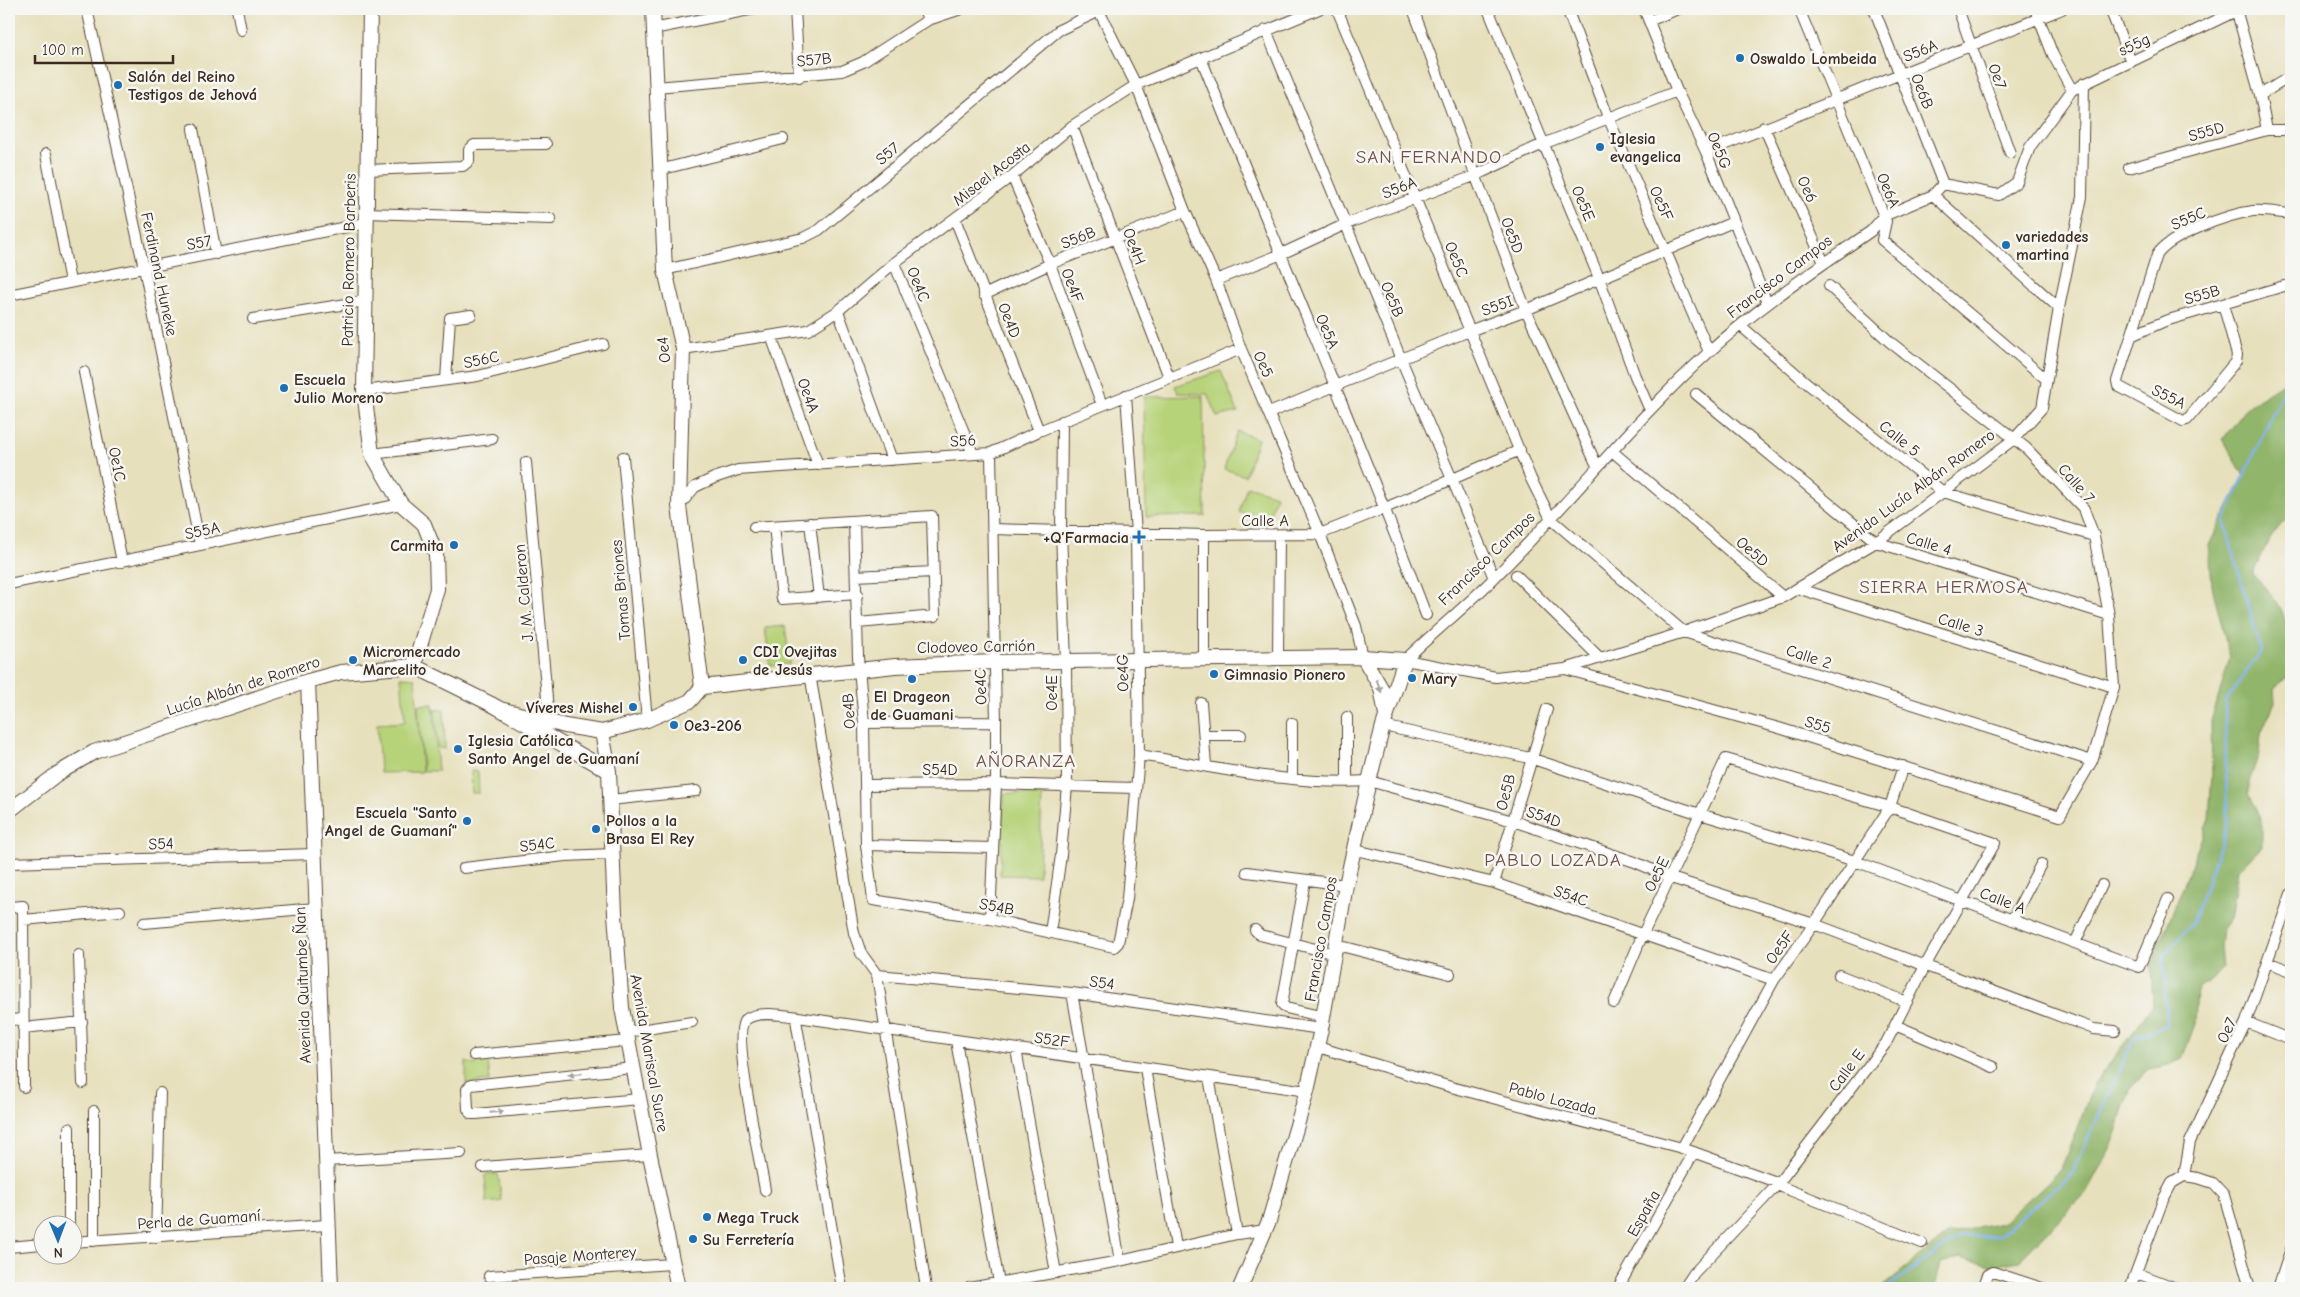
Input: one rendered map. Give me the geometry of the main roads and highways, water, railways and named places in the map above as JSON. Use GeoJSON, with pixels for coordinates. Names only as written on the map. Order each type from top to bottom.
{"type":"FeatureCollection","features":[{"type":"Feature","properties":{"kind":"waterway"},"geometry":{"type":"LineString","coordinates":[[1886,1288],[1959,1237],[1998,1236],[2072,1174],[2134,1038],[2167,1025],[2163,955],[2193,923],[2227,826],[2225,702],[2261,651],[2224,520],[2282,393],[2291,384]]}},
{"type":"Feature","properties":{"kind":"place","name":"Oswaldo Lombeida"},"geometry":{"type":"Point","coordinates":[1740,58]}},
{"type":"Feature","properties":{"kind":"place","name":"Salón del Reino Testigos de Jehová"},"geometry":{"type":"Point","coordinates":[118,85]}},
{"type":"Feature","properties":{"kind":"place","name":"Iglesia evangelica"},"geometry":{"type":"Point","coordinates":[1600,147]}},
{"type":"Feature","properties":{"kind":"place","name":"variedades martina"},"geometry":{"type":"Point","coordinates":[2006,245]}},
{"type":"Feature","properties":{"kind":"place","name":"Escuela Julio Moreno"},"geometry":{"type":"Point","coordinates":[284,388]}},
{"type":"Feature","properties":{"kind":"place","name":"+Q’Farmacia"},"geometry":{"type":"Point","coordinates":[1139,537]}},
{"type":"Feature","properties":{"kind":"place","name":"Carmita"},"geometry":{"type":"Point","coordinates":[454,545]}},
{"type":"Feature","properties":{"kind":"place","name":"Micromercado Marcelito"},"geometry":{"type":"Point","coordinates":[353,660]}},
{"type":"Feature","properties":{"kind":"place","name":"CDI Ovejitas de Jesús"},"geometry":{"type":"Point","coordinates":[743,660]}},
{"type":"Feature","properties":{"kind":"place","name":"Gimnasio Pionero"},"geometry":{"type":"Point","coordinates":[1214,674]}},
{"type":"Feature","properties":{"kind":"place","name":"Mary"},"geometry":{"type":"Point","coordinates":[1412,678]}},
{"type":"Feature","properties":{"kind":"place","name":"El Drageon de Guamani"},"geometry":{"type":"Point","coordinates":[912,679]}},
{"type":"Feature","properties":{"kind":"place","name":"Víveres Mishel"},"geometry":{"type":"Point","coordinates":[633,707]}},
{"type":"Feature","properties":{"kind":"place","name":"Oe3-206"},"geometry":{"type":"Point","coordinates":[674,725]}},
{"type":"Feature","properties":{"kind":"place","name":"Iglesia Católica Santo Angel de Guamaní"},"geometry":{"type":"Point","coordinates":[458,749]}},
{"type":"Feature","properties":{"kind":"place","name":"Escuela \"Santo Angel de Guamaní\""},"geometry":{"type":"Point","coordinates":[467,821]}},
{"type":"Feature","properties":{"kind":"place","name":"Pollos a la Brasa El Rey"},"geometry":{"type":"Point","coordinates":[596,829]}},
{"type":"Feature","properties":{"kind":"place","name":"Mega Truck"},"geometry":{"type":"Point","coordinates":[707,1217]}},
{"type":"Feature","properties":{"kind":"place","name":"Su Ferretería"},"geometry":{"type":"Point","coordinates":[693,1239]}},
{"type":"Feature","properties":{"kind":"district","name":"SAN FERNANDO"},"geometry":{"type":"Point","coordinates":[1429,156]}},
{"type":"Feature","properties":{"kind":"district","name":"SIERRA HERMOSA"},"geometry":{"type":"Point","coordinates":[1944,586]}},
{"type":"Feature","properties":{"kind":"district","name":"AÑORANZA"},"geometry":{"type":"Point","coordinates":[1026,760]}},
{"type":"Feature","properties":{"kind":"district","name":"PABLO LOZADA"},"geometry":{"type":"Point","coordinates":[1553,859]}}]}
